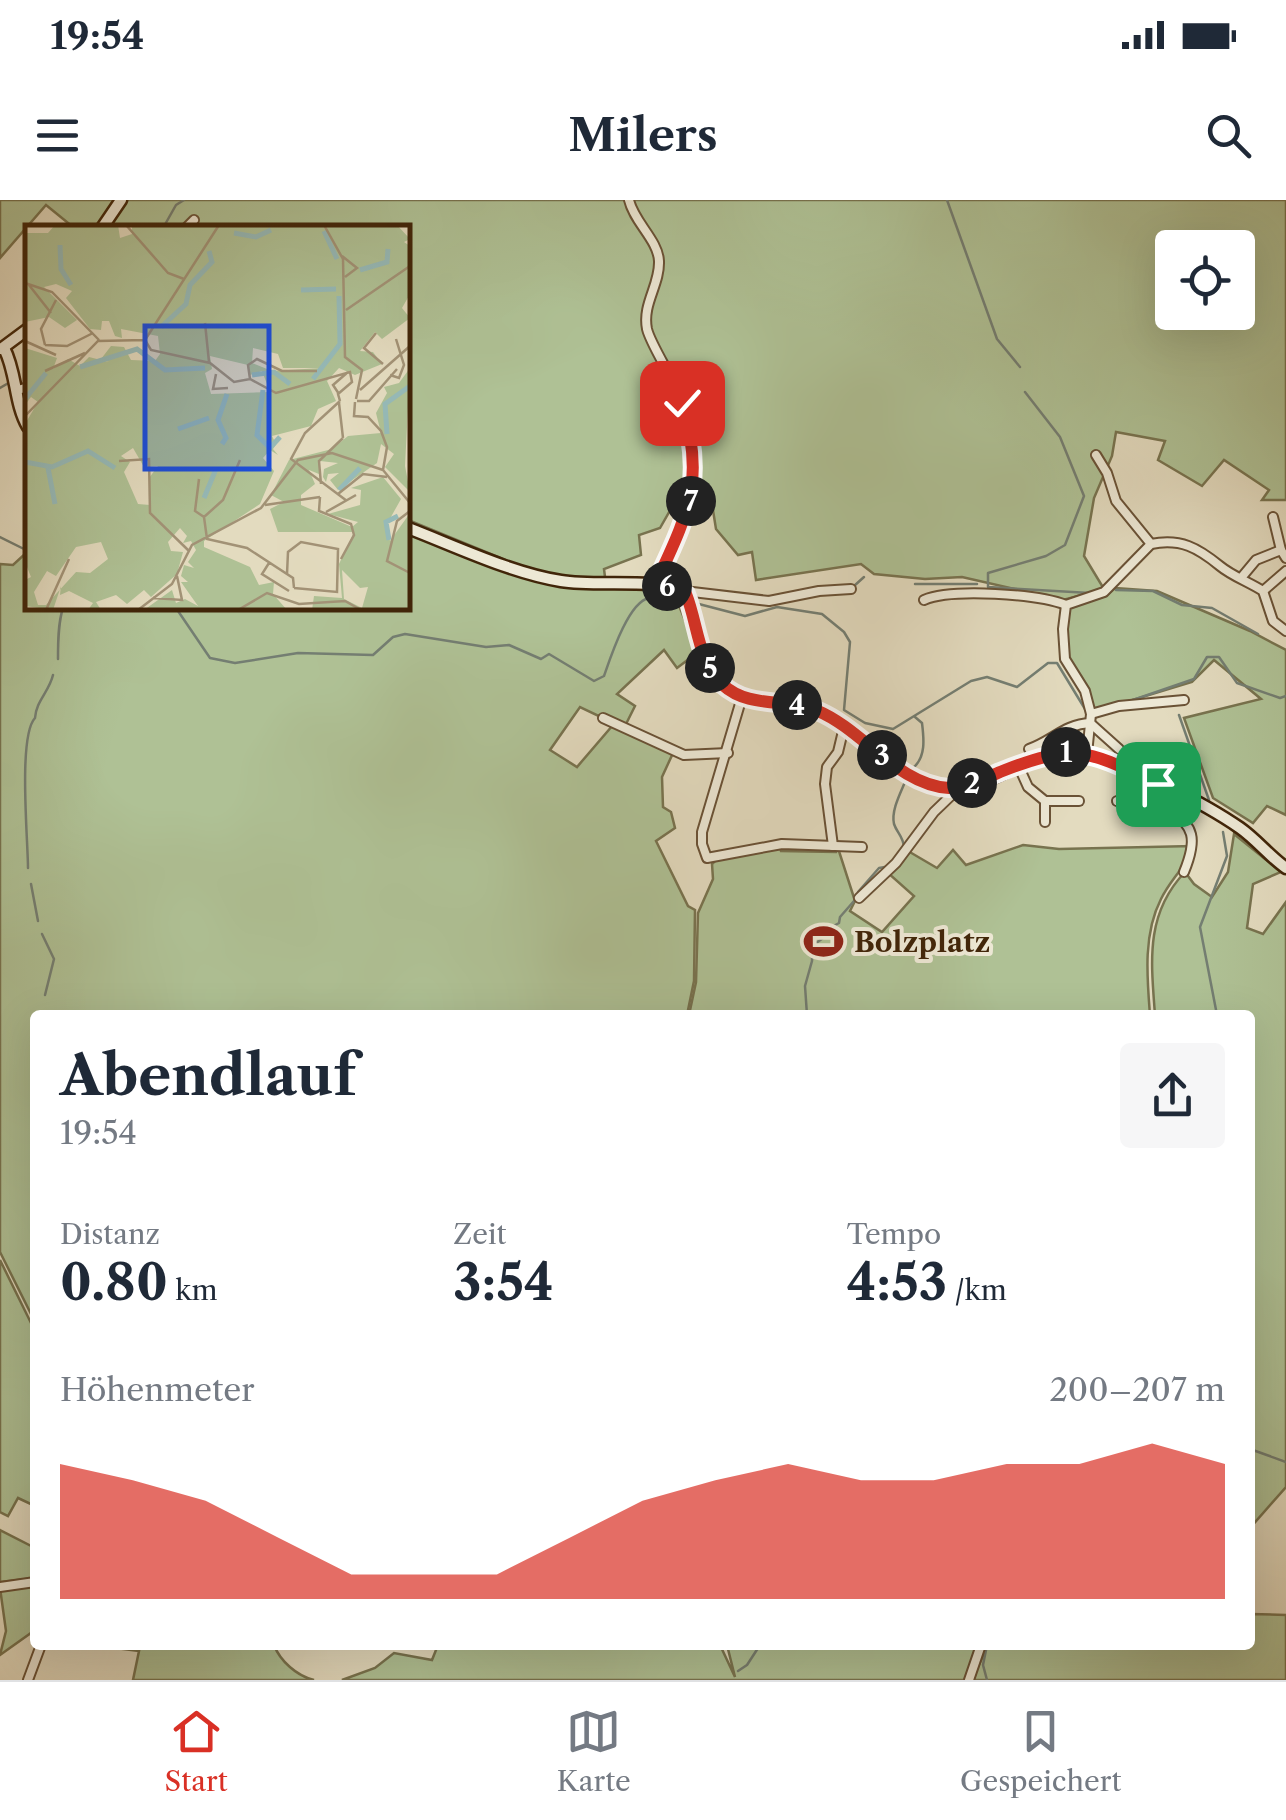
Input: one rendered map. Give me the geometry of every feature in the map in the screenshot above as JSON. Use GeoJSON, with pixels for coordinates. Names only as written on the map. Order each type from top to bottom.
{"type":"FeatureCollection","features":[{"type":"Feature","properties":{"kind":"main road"},"geometry":{"type":"LineString","coordinates":[[104,225],[122,200]]}},
{"type":"Feature","properties":{"kind":"main road"},"geometry":{"type":"LineString","coordinates":[[25,331],[2,349],[19,384],[25,420]]}},
{"type":"Feature","properties":{"kind":"main road"},"geometry":{"type":"LineString","coordinates":[[410,529],[554,580],[659,586],[685,592],[714,676],[742,697],[821,712],[928,783],[960,786],[1054,752],[1087,754],[1108,760],[1238,826],[1286,868]]}},
{"type":"Feature","properties":{"kind":"street"},"geometry":{"type":"LineString","coordinates":[[629,200],[632,214],[659,256],[658,273],[646,309],[648,332],[682,403],[695,455],[692,499],[660,574],[659,586]]}},
{"type":"Feature","properties":{"kind":"street"},"geometry":{"type":"LineString","coordinates":[[189,225],[194,220]]}},
{"type":"Feature","properties":{"kind":"street"},"geometry":{"type":"LineString","coordinates":[[1096,455],[1108,472],[1116,501],[1151,544]]}},
{"type":"Feature","properties":{"kind":"street"},"geometry":{"type":"LineString","coordinates":[[1241,578],[1256,560],[1283,554],[1273,517]]}},
{"type":"Feature","properties":{"kind":"street"},"geometry":{"type":"LineString","coordinates":[[924,600],[968,592],[1066,604],[1104,592],[1156,542],[1198,548],[1222,568],[1264,591],[1272,620],[1286,632]]}},
{"type":"Feature","properties":{"kind":"street"},"geometry":{"type":"LineString","coordinates":[[1264,591],[1286,571]]}},
{"type":"Feature","properties":{"kind":"street"},"geometry":{"type":"LineString","coordinates":[[685,592],[769,601],[851,589]]}},
{"type":"Feature","properties":{"kind":"street"},"geometry":{"type":"LineString","coordinates":[[1066,604],[1065,658],[1085,691],[1090,714],[1087,754]]}},
{"type":"Feature","properties":{"kind":"street"},"geometry":{"type":"LineString","coordinates":[[742,697],[702,832],[708,858],[782,844],[862,847]]}},
{"type":"Feature","properties":{"kind":"street"},"geometry":{"type":"LineString","coordinates":[[1029,748],[1090,714],[1120,706],[1184,700]]}},
{"type":"Feature","properties":{"kind":"street"},"geometry":{"type":"LineString","coordinates":[[1090,714],[1120,749]]}},
{"type":"Feature","properties":{"kind":"street"},"geometry":{"type":"LineString","coordinates":[[603,718],[684,755],[728,754]]}},
{"type":"Feature","properties":{"kind":"street"},"geometry":{"type":"LineString","coordinates":[[834,846],[825,784],[844,727]]}},
{"type":"Feature","properties":{"kind":"street"},"geometry":{"type":"LineString","coordinates":[[1018,765],[1028,787],[1045,801],[1079,801]]}},
{"type":"Feature","properties":{"kind":"street"},"geometry":{"type":"LineString","coordinates":[[859,898],[896,862],[934,812],[960,786]]}},
{"type":"Feature","properties":{"kind":"street"},"geometry":{"type":"LineString","coordinates":[[1116,801],[1157,788],[1193,832],[1194,845],[1184,872]]}},
{"type":"Feature","properties":{"kind":"street"},"geometry":{"type":"LineString","coordinates":[[1045,801],[1045,822]]}},
{"type":"Feature","properties":{"kind":"street"},"geometry":{"type":"LineString","coordinates":[[0,1586],[30,1583]]}},
{"type":"Feature","properties":{"kind":"street"},"geometry":{"type":"LineString","coordinates":[[28,1680],[39,1650]]}},
{"type":"Feature","properties":{"kind":"street"},"geometry":{"type":"LineString","coordinates":[[968,1680],[979,1650]]}},
{"type":"Feature","properties":{"kind":"green space"},"geometry":{"type":"Polygon","coordinates":[[[0,200],[117,200],[99,225],[71,225],[46,205],[0,258],[0,200]]]}},
{"type":"Feature","properties":{"kind":"green space"},"geometry":{"type":"Polygon","coordinates":[[[122,200],[1286,200],[1286,500],[1262,500],[1269,490],[1224,460],[1202,486],[1158,460],[1165,441],[1116,432],[1112,456],[1094,498],[1084,556],[1104,589],[1063,600],[962,577],[925,579],[874,574],[861,564],[756,580],[752,552],[738,555],[716,529],[712,504],[672,507],[660,528],[639,535],[641,555],[604,569],[606,585],[659,585],[673,591],[698,652],[677,668],[664,650],[617,694],[635,706],[624,728],[580,707],[550,750],[577,767],[613,725],[673,753],[662,777],[663,807],[671,812],[675,828],[656,841],[688,906],[695,910],[694,981],[688,1010],[30,1010],[30,1312],[0,1252],[0,564],[13,565],[25,554],[25,610],[410,610],[410,529],[532,571],[410,521],[410,225],[112,225],[108,220],[122,200]]]}},
{"type":"Feature","properties":{"kind":"green space"},"geometry":{"type":"Polygon","coordinates":[[[1115,588],[1157,591],[1286,650],[1286,815],[1267,806],[1253,823],[1213,798],[1184,718],[1261,699],[1214,660],[1192,682],[1093,712],[1067,651],[1066,624],[1069,608],[1106,596],[1115,588]]]}},
{"type":"Feature","properties":{"kind":"green space"},"geometry":{"type":"Polygon","coordinates":[[[1234,834],[1281,872],[1253,884],[1247,928],[1263,934],[1286,902],[1286,1487],[1255,1522],[1255,1010],[1155,1010],[1152,976],[1157,921],[1172,888],[1185,872],[1212,897],[1228,872],[1234,834]]]}},
{"type":"Feature","properties":{"kind":"green space"},"geometry":{"type":"Polygon","coordinates":[[[1023,845],[1059,849],[1192,846],[1161,899],[1151,927],[1150,1010],[690,1010],[696,982],[698,913],[713,879],[712,864],[718,858],[780,847],[781,851],[836,852],[838,848],[855,901],[850,911],[882,932],[914,896],[888,873],[908,851],[937,868],[953,850],[966,865],[1023,845]]]}},
{"type":"Feature","properties":{"kind":"green space"},"geometry":{"type":"Polygon","coordinates":[[[0,1260],[30,1321],[30,1504],[18,1498],[8,1516],[0,1512],[0,1260]]]}},
{"type":"Feature","properties":{"kind":"green space"},"geometry":{"type":"Polygon","coordinates":[[[0,1530],[30,1545],[30,1579],[0,1582],[0,1530]]]}},
{"type":"Feature","properties":{"kind":"green space"},"geometry":{"type":"Polygon","coordinates":[[[30,1585],[30,1634],[0,1655],[6,1631],[0,1588],[30,1585]]]}},
{"type":"Feature","properties":{"kind":"green space"},"geometry":{"type":"Polygon","coordinates":[[[1255,1614],[1286,1615],[1286,1680],[972,1680],[983,1650],[1255,1650],[1255,1614]]]}},
{"type":"Feature","properties":{"kind":"green space"},"geometry":{"type":"Polygon","coordinates":[[[131,1650],[276,1650],[290,1667],[314,1680],[133,1680],[139,1651],[131,1650]]]}},
{"type":"Feature","properties":{"kind":"green space"},"geometry":{"type":"Polygon","coordinates":[[[436,1650],[722,1650],[735,1677],[728,1650],[975,1650],[965,1680],[342,1680],[375,1668],[394,1653],[432,1660],[436,1650]]]}},
{"type":"Feature","properties":{"kind":"waterway"},"geometry":{"type":"LineString","coordinates":[[165,225],[176,205],[184,200]]}},
{"type":"Feature","properties":{"kind":"waterway"},"geometry":{"type":"LineString","coordinates":[[947,200],[997,339],[1020,367]]}},
{"type":"Feature","properties":{"kind":"waterway"},"geometry":{"type":"LineString","coordinates":[[0,388],[12,381]]}},
{"type":"Feature","properties":{"kind":"waterway"},"geometry":{"type":"LineString","coordinates":[[1025,392],[1060,437],[1084,496],[1065,545],[1046,556],[988,573],[988,587],[1090,593]]}},
{"type":"Feature","properties":{"kind":"waterway"},"geometry":{"type":"LineString","coordinates":[[0,537],[25,550]]}},
{"type":"Feature","properties":{"kind":"waterway"},"geometry":{"type":"LineString","coordinates":[[854,586],[864,577]]}},
{"type":"Feature","properties":{"kind":"waterway"},"geometry":{"type":"LineString","coordinates":[[915,584],[977,584]]}},
{"type":"Feature","properties":{"kind":"waterway"},"geometry":{"type":"LineString","coordinates":[[1116,590],[1153,591],[1182,605],[1212,608],[1258,634]]}},
{"type":"Feature","properties":{"kind":"waterway"},"geometry":{"type":"LineString","coordinates":[[177,610],[210,658],[235,663],[298,653],[373,655],[393,637],[405,634],[486,647],[509,645],[541,659],[549,654],[594,681],[604,676],[621,632],[641,602],[657,597],[683,601]]}},
{"type":"Feature","properties":{"kind":"waterway"},"geometry":{"type":"LineString","coordinates":[[695,603],[745,616],[777,607],[822,614],[850,642],[844,710],[865,723],[893,729],[971,681],[987,677],[1017,687],[1048,663],[1057,663],[1085,709],[1098,708]]}},
{"type":"Feature","properties":{"kind":"waterway"},"geometry":{"type":"LineString","coordinates":[[58,659],[63,610]]}},
{"type":"Feature","properties":{"kind":"waterway"},"geometry":{"type":"LineString","coordinates":[[1130,701],[1194,679],[1207,657],[1219,657],[1237,683],[1280,698],[1286,696]]}},
{"type":"Feature","properties":{"kind":"waterway"},"geometry":{"type":"LineString","coordinates":[[28,868],[27,745],[30,728],[53,675]]}},
{"type":"Feature","properties":{"kind":"waterway"},"geometry":{"type":"LineString","coordinates":[[1179,715],[1209,800]]}},
{"type":"Feature","properties":{"kind":"waterway"},"geometry":{"type":"LineString","coordinates":[[913,768],[920,759],[923,741],[922,723],[915,717]]}},
{"type":"Feature","properties":{"kind":"waterway"},"geometry":{"type":"LineString","coordinates":[[904,847],[893,819],[905,782]]}},
{"type":"Feature","properties":{"kind":"waterway"},"geometry":{"type":"LineString","coordinates":[[1216,1010],[1200,927],[1227,856],[1223,832]]}},
{"type":"Feature","properties":{"kind":"waterway"},"geometry":{"type":"LineString","coordinates":[[858,892],[879,868],[885,867]]}},
{"type":"Feature","properties":{"kind":"waterway"},"geometry":{"type":"LineString","coordinates":[[31,884],[38,921]]}},
{"type":"Feature","properties":{"kind":"waterway"},"geometry":{"type":"LineString","coordinates":[[807,1010],[805,986],[812,946],[830,933],[854,901]]}},
{"type":"Feature","properties":{"kind":"waterway"},"geometry":{"type":"LineString","coordinates":[[42,934],[54,959],[45,995]]}},
{"type":"Feature","properties":{"kind":"waterway"},"geometry":{"type":"LineString","coordinates":[[1255,1451],[1286,1462]]}},
{"type":"Feature","properties":{"kind":"waterway"},"geometry":{"type":"LineString","coordinates":[[738,1671],[757,1650]]}},
{"type":"Feature","properties":{"kind":"waterway"},"geometry":{"type":"LineString","coordinates":[[986,1650],[983,1665],[987,1680]]}},
{"type":"Feature","properties":{"kind":"place","name":"Bolzplatz"},"geometry":{"type":"Point","coordinates":[824,942]}},
{"type":"Feature","properties":{"kind":"route"},"geometry":{"type":"LineString","coordinates":[[682,403],[695,455],[692,499],[660,574],[659,586],[686,594],[709,665],[726,688],[748,699],[821,712],[895,764],[936,786],[952,788],[975,782],[1054,752],[1108,760],[1158,784]]}}]}
